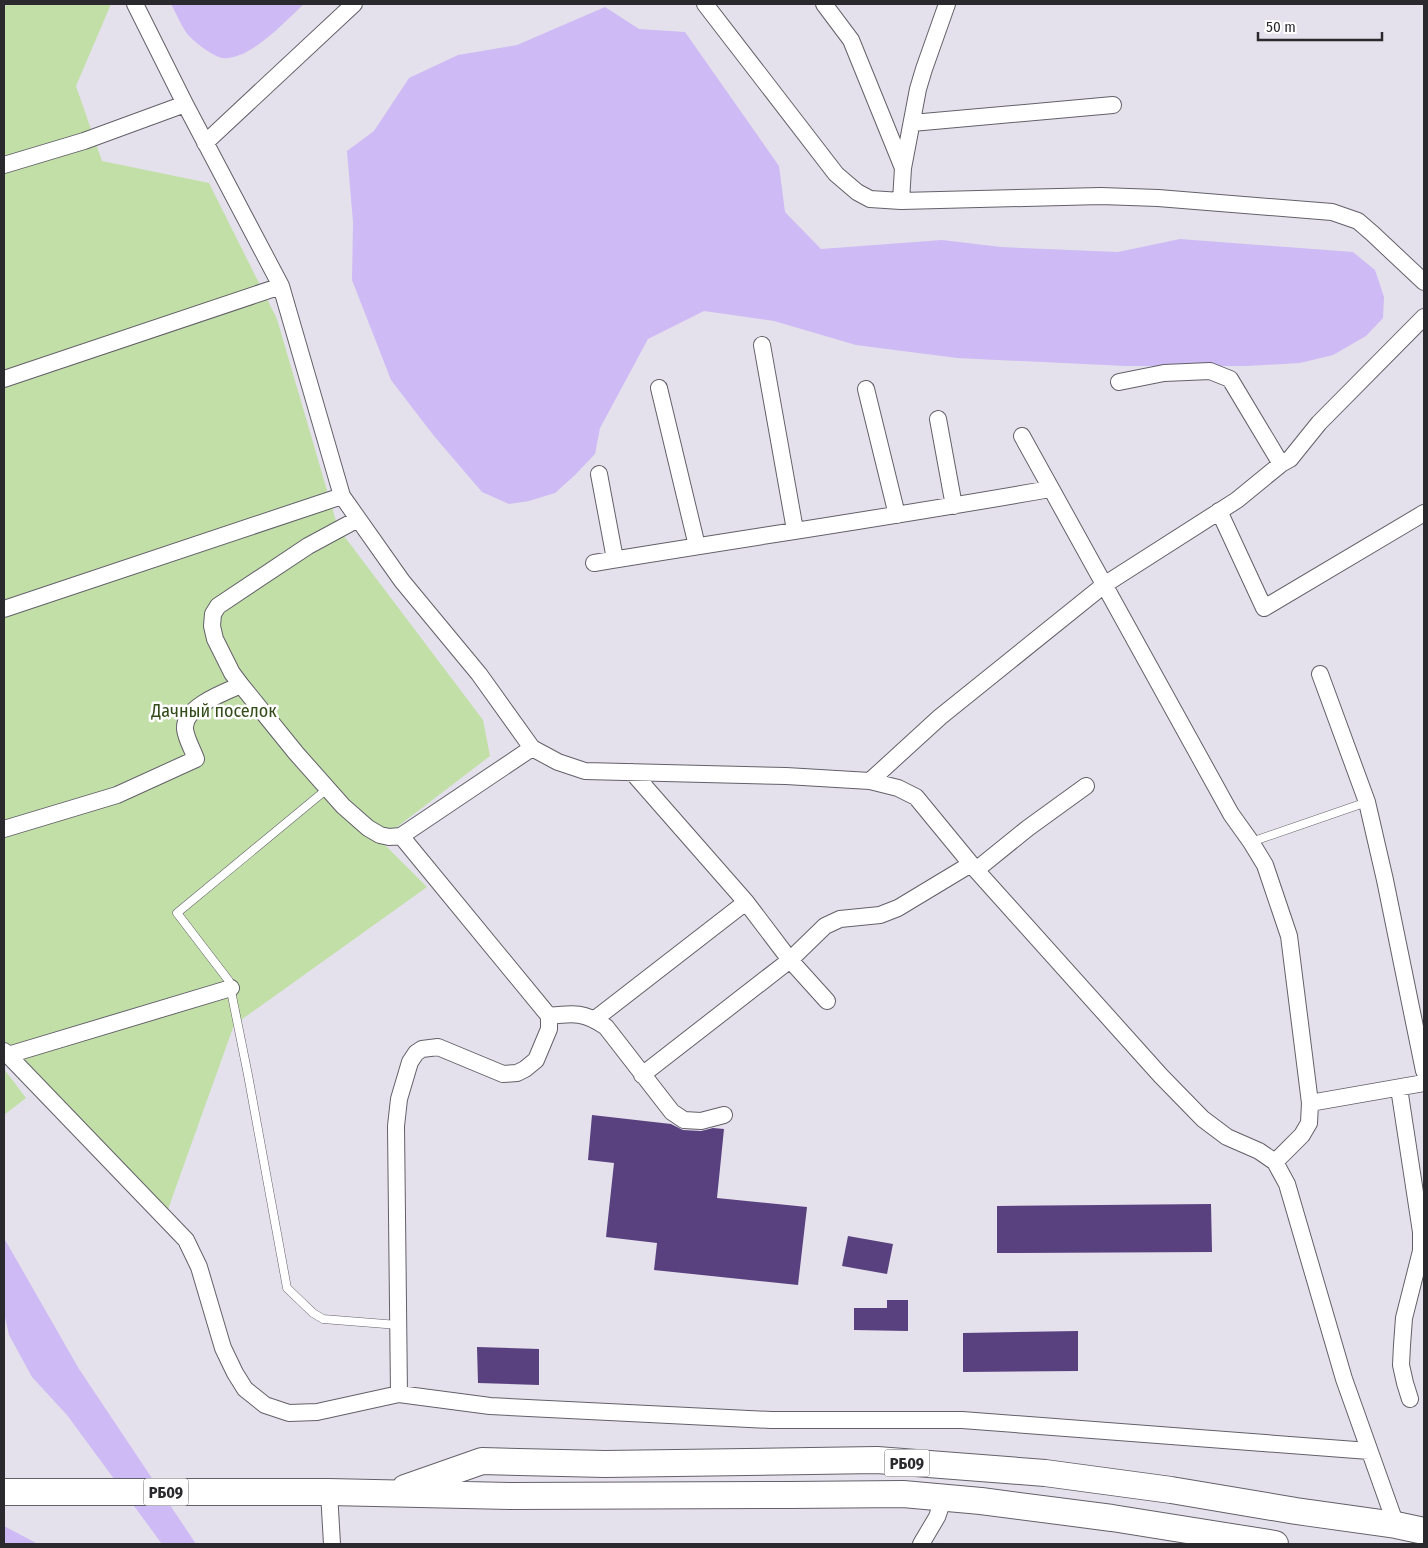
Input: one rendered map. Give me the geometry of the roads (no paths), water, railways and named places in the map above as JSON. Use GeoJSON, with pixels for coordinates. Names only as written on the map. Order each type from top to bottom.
{"type":"FeatureCollection","features":[{"type":"Feature","properties":{"kind":"highway","name":"РБ09"},"geometry":{"type":"LineString","coordinates":[[390,1494],[482,1461],[605,1464],[877,1460],[1045,1473],[1171,1490],[1296,1511],[1396,1525],[1424,1532]]}},
{"type":"Feature","properties":{"kind":"highway"},"geometry":{"type":"LineString","coordinates":[[1112,1518],[1125,1516],[1129,1508],[1130,1500],[1118,1483]]}},
{"type":"Feature","properties":{"kind":"highway"},"geometry":{"type":"LineString","coordinates":[[1168,1527],[1154,1522],[1148,1508],[1150,1500],[1161,1493],[1171,1490]]}},
{"type":"Feature","properties":{"kind":"highway","name":"РБ09"},"geometry":{"type":"LineString","coordinates":[[4,1492],[329,1492],[510,1496],[903,1494],[981,1501],[1112,1518],[1274,1544]]}},
{"type":"Feature","properties":{"kind":"street"},"geometry":{"type":"LineString","coordinates":[[135,4],[205,143],[281,286],[342,496],[402,581],[479,674],[532,748],[558,762],[585,771],[777,776],[870,781],[898,788],[916,797],[974,867],[1161,1076],[1203,1119],[1227,1137],[1259,1151],[1275,1162],[1287,1184],[1344,1379],[1396,1525]]}},
{"type":"Feature","properties":{"kind":"street"},"geometry":{"type":"LineString","coordinates":[[205,143],[354,4]]}},
{"type":"Feature","properties":{"kind":"street"},"geometry":{"type":"LineString","coordinates":[[705,4],[836,174],[857,192],[870,199],[901,201],[1101,196],[1148,197],[1332,212],[1358,221],[1424,282]]}},
{"type":"Feature","properties":{"kind":"street"},"geometry":{"type":"LineString","coordinates":[[824,4],[851,40],[903,168]]}},
{"type":"Feature","properties":{"kind":"street"},"geometry":{"type":"LineString","coordinates":[[901,201],[903,168],[918,89],[948,4]]}},
{"type":"Feature","properties":{"kind":"street"},"geometry":{"type":"LineString","coordinates":[[4,165],[84,141],[185,104]]}},
{"type":"Feature","properties":{"kind":"street"},"geometry":{"type":"LineString","coordinates":[[912,122],[1113,105]]}},
{"type":"Feature","properties":{"kind":"street"},"geometry":{"type":"LineString","coordinates":[[4,379],[281,286]]}},
{"type":"Feature","properties":{"kind":"street"},"geometry":{"type":"LineString","coordinates":[[870,781],[940,717],[1104,585],[1237,500],[1281,464],[1290,459],[1319,423],[1424,317]]}},
{"type":"Feature","properties":{"kind":"street"},"geometry":{"type":"LineString","coordinates":[[762,345],[795,530]]}},
{"type":"Feature","properties":{"kind":"street"},"geometry":{"type":"LineString","coordinates":[[1119,382],[1164,374],[1210,370],[1230,379],[1281,464]]}},
{"type":"Feature","properties":{"kind":"street"},"geometry":{"type":"LineString","coordinates":[[659,388],[697,546]]}},
{"type":"Feature","properties":{"kind":"street"},"geometry":{"type":"LineString","coordinates":[[866,389],[897,515]]}},
{"type":"Feature","properties":{"kind":"street"},"geometry":{"type":"LineString","coordinates":[[938,419],[954,506]]}},
{"type":"Feature","properties":{"kind":"street"},"geometry":{"type":"LineString","coordinates":[[1022,436],[1232,814],[1265,865],[1289,936],[1310,1103],[1309,1123],[1302,1134],[1275,1162]]}},
{"type":"Feature","properties":{"kind":"street"},"geometry":{"type":"LineString","coordinates":[[599,474],[615,560]]}},
{"type":"Feature","properties":{"kind":"street"},"geometry":{"type":"LineString","coordinates":[[594,563],[1050,489]]}},
{"type":"Feature","properties":{"kind":"street"},"geometry":{"type":"LineString","coordinates":[[4,609],[342,496]]}},
{"type":"Feature","properties":{"kind":"street"},"geometry":{"type":"LineString","coordinates":[[1219,512],[1264,608],[1424,513]]}},
{"type":"Feature","properties":{"kind":"street"},"geometry":{"type":"LineString","coordinates":[[358,518],[308,546],[218,606],[213,614],[212,626],[215,639],[232,673],[296,753],[343,806],[368,828],[380,835],[389,837],[401,836],[532,748]]}},
{"type":"Feature","properties":{"kind":"street"},"geometry":{"type":"LineString","coordinates":[[1320,674],[1366,802],[1385,880],[1424,1071]]}},
{"type":"Feature","properties":{"kind":"street"},"geometry":{"type":"LineString","coordinates":[[4,829],[117,795],[196,759],[185,728],[188,718],[198,705],[241,684]]}},
{"type":"Feature","properties":{"kind":"street"},"geometry":{"type":"LineString","coordinates":[[632,772],[746,902],[790,960],[826,1001]]}},
{"type":"Feature","properties":{"kind":"street"},"geometry":{"type":"LineString","coordinates":[[642,1075],[790,960],[825,926],[840,919],[880,915],[898,908],[974,867],[1086,786]]}},
{"type":"Feature","properties":{"kind":"street"},"geometry":{"type":"LineString","coordinates":[[399,1394],[396,1126],[398,1099],[410,1062],[416,1053],[422,1049],[438,1047],[503,1074],[517,1073],[536,1060],[549,1028],[549,1016],[401,836]]}},
{"type":"Feature","properties":{"kind":"street"},"geometry":{"type":"LineString","coordinates":[[595,1019],[746,902]]}},
{"type":"Feature","properties":{"kind":"street"},"geometry":{"type":"LineString","coordinates":[[230,988],[6,1053],[186,1240],[199,1267],[223,1348],[235,1374],[245,1389],[265,1405],[289,1413],[317,1412],[399,1394],[490,1406],[752,1419],[962,1420],[1369,1451]]}},
{"type":"Feature","properties":{"kind":"street"},"geometry":{"type":"LineString","coordinates":[[549,1016],[574,1013],[595,1019],[606,1027],[672,1112],[684,1120],[701,1121],[724,1116]]}},
{"type":"Feature","properties":{"kind":"street"},"geometry":{"type":"LineString","coordinates":[[1310,1103],[1424,1083]]}},
{"type":"Feature","properties":{"kind":"street"},"geometry":{"type":"LineString","coordinates":[[1399,1088],[1421,1232],[1421,1251],[1404,1318],[1402,1345],[1401,1365],[1410,1398]]}},
{"type":"Feature","properties":{"kind":"street"},"geometry":{"type":"LineString","coordinates":[[329,1492],[332,1544]]}},
{"type":"Feature","properties":{"kind":"street"},"geometry":{"type":"LineString","coordinates":[[921,1544],[937,1517],[944,1498]]}},
{"type":"Feature","properties":{"kind":"lane"},"geometry":{"type":"LineString","coordinates":[[327,788],[177,912],[229,981],[287,1288],[313,1313],[323,1319],[398,1325]]}},
{"type":"Feature","properties":{"kind":"lane"},"geometry":{"type":"LineString","coordinates":[[1251,842],[1366,802]]}},
{"type":"Feature","properties":{"kind":"park label","name":"Дачный поселок"},"geometry":{"type":"Point","coordinates":[214,711]}}]}
